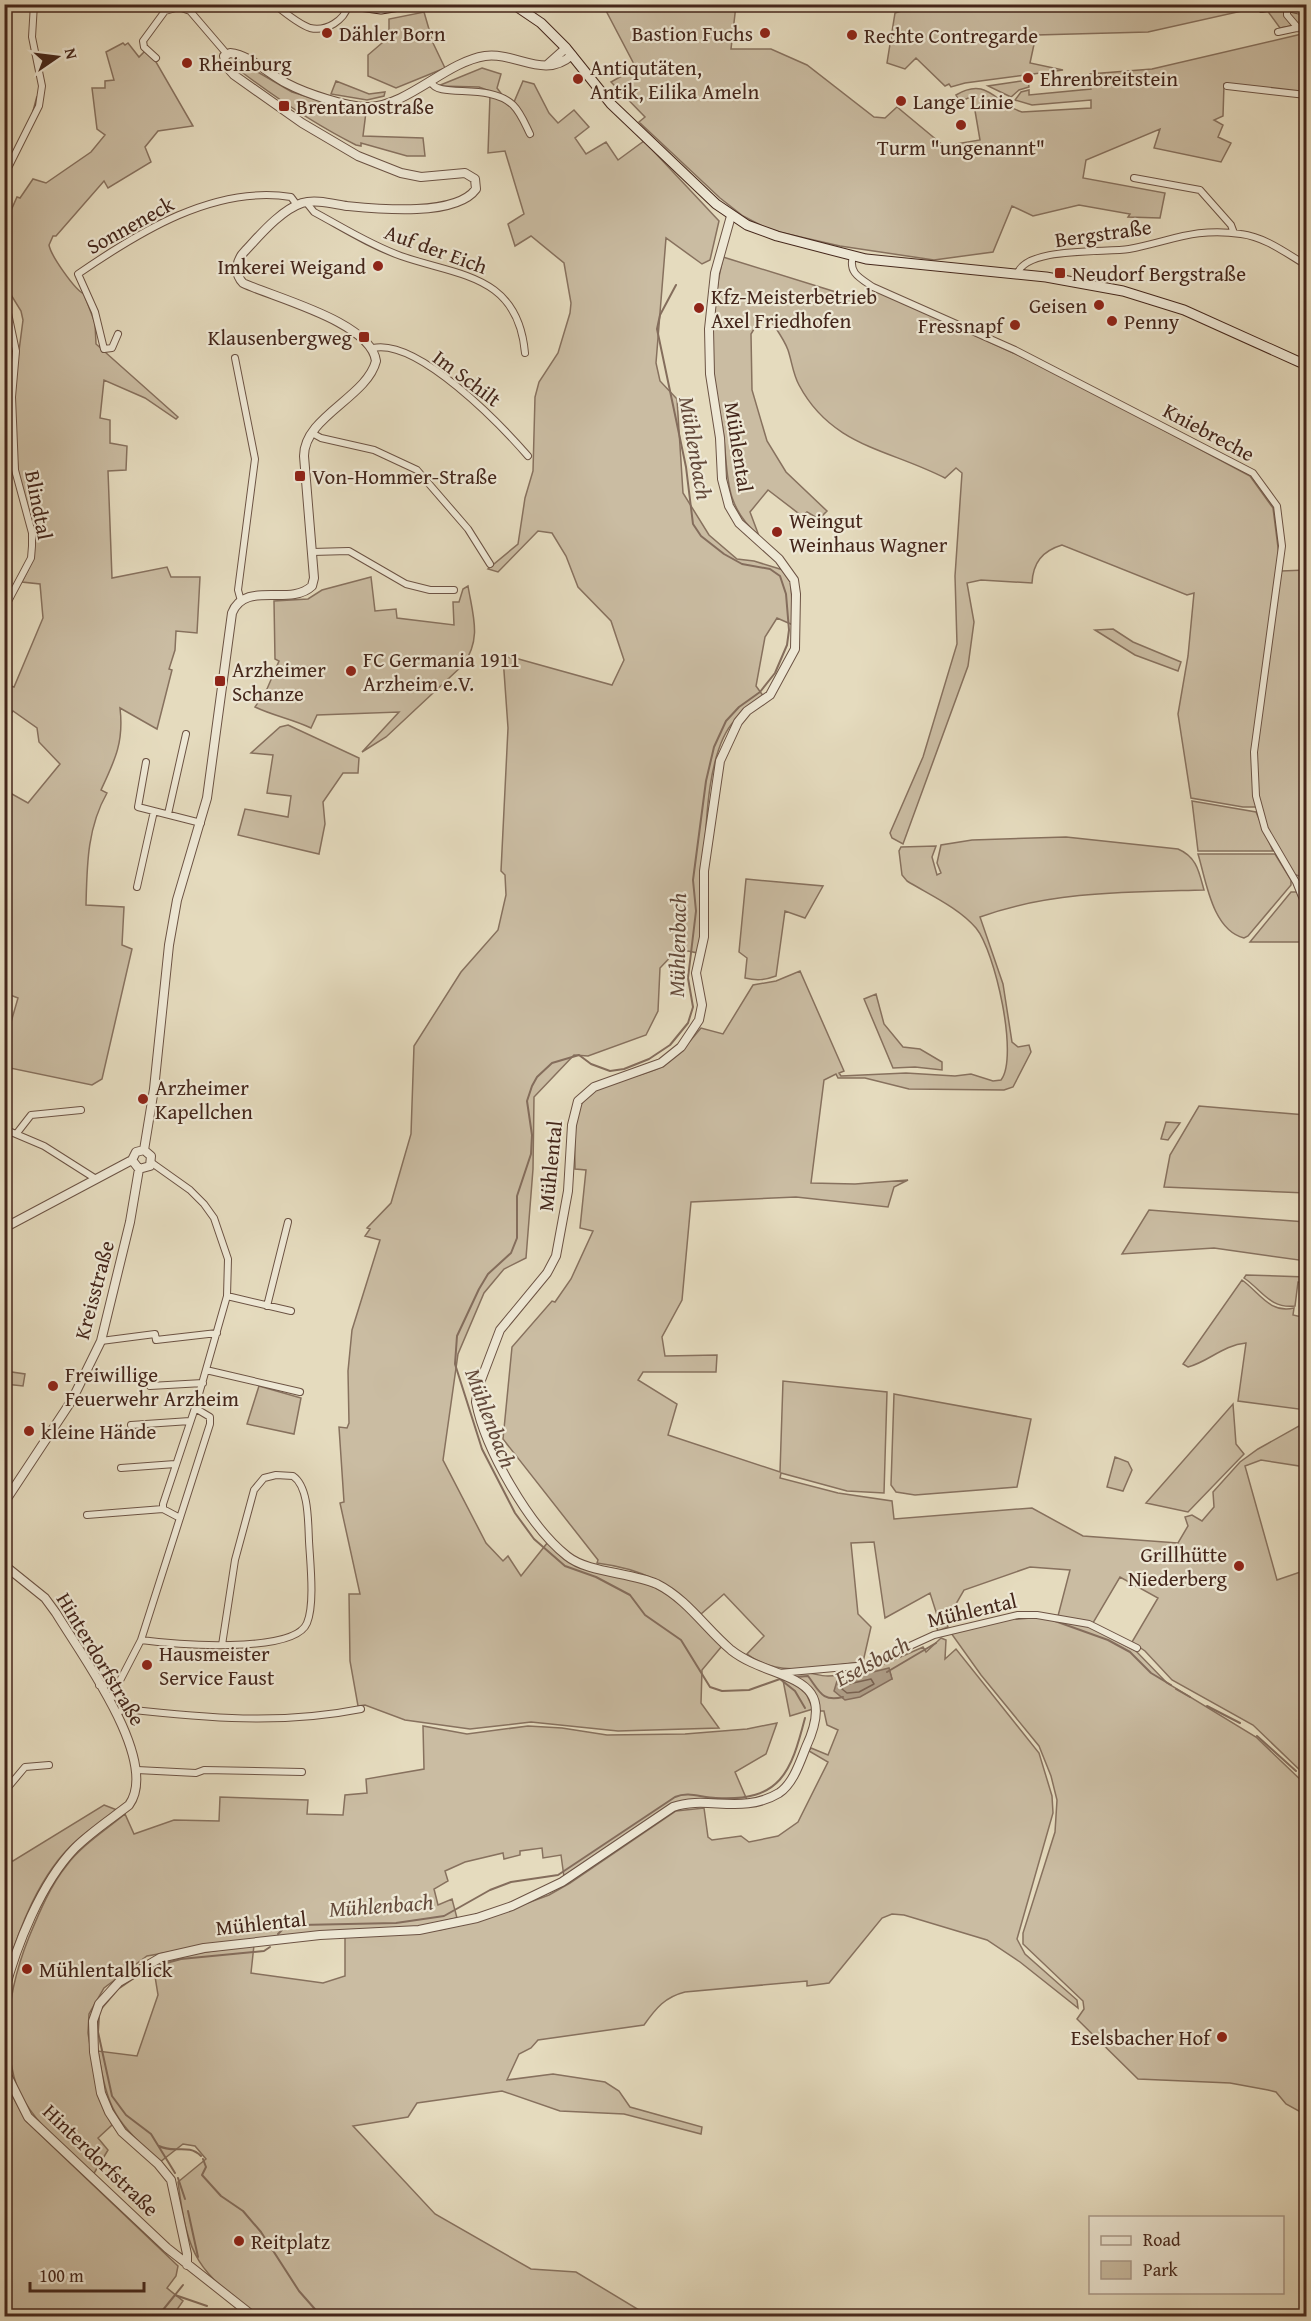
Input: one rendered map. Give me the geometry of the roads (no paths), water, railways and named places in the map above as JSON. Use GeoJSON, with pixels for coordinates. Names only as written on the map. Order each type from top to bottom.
{"type":"FeatureCollection","features":[{"type":"Feature","properties":{"kind":"main road"},"geometry":{"type":"LineString","coordinates":[[346,5],[378,9],[412,4]]}},
{"type":"Feature","properties":{"kind":"main road"},"geometry":{"type":"LineString","coordinates":[[513,4],[541,23],[569,52],[612,104],[731,216],[765,232],[852,256],[933,268],[1085,283],[1165,304],[1306,365]]}},
{"type":"Feature","properties":{"kind":"street"},"geometry":{"type":"LineString","coordinates":[[4,176],[39,106],[42,86],[32,37],[34,4]]}},
{"type":"Feature","properties":{"kind":"street"},"geometry":{"type":"LineString","coordinates":[[274,4],[311,28],[332,26],[345,14],[346,5]]}},
{"type":"Feature","properties":{"kind":"street"},"geometry":{"type":"LineString","coordinates":[[144,1150],[154,1089],[169,945],[177,900],[201,823],[215,753],[232,613],[241,601],[255,596],[299,594],[309,589],[314,578],[304,449],[312,433],[374,369],[376,361],[373,348],[365,339],[315,311],[240,281],[237,264],[242,254],[297,205],[306,202],[401,209],[426,207],[463,200],[473,194],[477,184],[470,174],[465,173],[429,178],[401,173],[340,147],[234,75],[226,66],[226,53],[190,10],[174,7],[165,11],[143,41],[144,47],[156,58]]}},
{"type":"Feature","properties":{"kind":"street"},"geometry":{"type":"LineString","coordinates":[[1287,7],[1287,15],[1298,28]]}},
{"type":"Feature","properties":{"kind":"street"},"geometry":{"type":"LineString","coordinates":[[1262,9],[1287,7],[1306,12]]}},
{"type":"Feature","properties":{"kind":"street"},"geometry":{"type":"LineString","coordinates":[[1278,32],[1306,26]]}},
{"type":"Feature","properties":{"kind":"street"},"geometry":{"type":"LineString","coordinates":[[226,53],[240,55],[296,87],[364,107],[386,103],[484,56],[510,58],[545,66],[558,65],[569,52]]}},
{"type":"Feature","properties":{"kind":"street"},"geometry":{"type":"LineString","coordinates":[[431,82],[441,91],[477,90],[503,98],[514,106],[530,134]]}},
{"type":"Feature","properties":{"kind":"street"},"geometry":{"type":"LineString","coordinates":[[1227,86],[1306,95]]}},
{"type":"Feature","properties":{"kind":"street"},"geometry":{"type":"LineString","coordinates":[[1134,178],[1200,190],[1231,225],[1234,233]]}},
{"type":"Feature","properties":{"kind":"street","name":"Sonneneck"},"geometry":{"type":"LineString","coordinates":[[118,334],[112,348],[104,348],[95,312],[78,274],[137,236],[216,201],[255,194],[272,194],[291,197],[297,205]]}},
{"type":"Feature","properties":{"kind":"street","name":"Auf der Eich"},"geometry":{"type":"LineString","coordinates":[[306,202],[314,212],[389,251],[466,273],[485,283],[496,292],[513,313],[525,353]]}},
{"type":"Feature","properties":{"kind":"street","name":"Mühlental"},"geometry":{"type":"LineString","coordinates":[[187,2265],[187,2254],[171,2180],[158,2164],[122,2132],[109,2112],[101,2093],[94,2052],[93,2020],[99,2004],[111,1990],[148,1963],[189,1950],[311,1935],[419,1930],[468,1921],[512,1906],[562,1882],[672,1807],[697,1803],[736,1805],[774,1796],[791,1779],[815,1729],[817,1717],[813,1700],[805,1687],[790,1676],[756,1665],[735,1653],[683,1602],[664,1588],[627,1574],[580,1563],[562,1552],[516,1497],[480,1417],[476,1402],[477,1388],[500,1330],[547,1274],[556,1256],[568,1191],[572,1125],[579,1101],[594,1087],[661,1064],[681,1047],[699,1020],[703,1009],[696,973],[704,937],[704,871],[720,761],[738,722],[747,711],[770,695],[795,649],[794,580],[778,559],[740,523],[729,506],[722,479],[720,438],[710,374],[709,338],[714,282],[731,216]]}},
{"type":"Feature","properties":{"kind":"street","name":"Bergstraße"},"geometry":{"type":"LineString","coordinates":[[1017,275],[1020,268],[1031,262],[1071,252],[1129,249],[1201,231],[1234,233],[1259,238],[1306,265]]}},
{"type":"Feature","properties":{"kind":"street","name":"Kniebreche"},"geometry":{"type":"LineString","coordinates":[[852,256],[850,264],[853,272],[873,287],[1025,355],[1253,473],[1277,506],[1282,552],[1254,752],[1256,796],[1265,829],[1296,882],[1306,907]]}},
{"type":"Feature","properties":{"kind":"street","name":"Blindtal"},"geometry":{"type":"LineString","coordinates":[[4,294],[16,351],[12,397],[15,470],[32,534],[31,558],[4,609]]}},
{"type":"Feature","properties":{"kind":"street","name":"Im Schilt"},"geometry":{"type":"LineString","coordinates":[[373,348],[385,347],[399,352],[455,385],[503,427],[528,456]]}},
{"type":"Feature","properties":{"kind":"street"},"geometry":{"type":"LineString","coordinates":[[235,358],[255,459],[238,590],[241,601]]}},
{"type":"Feature","properties":{"kind":"street"},"geometry":{"type":"LineString","coordinates":[[312,433],[321,438],[374,450],[417,470],[468,529],[490,564]]}},
{"type":"Feature","properties":{"kind":"street"},"geometry":{"type":"LineString","coordinates":[[312,552],[349,550],[398,581],[415,588],[454,590]]}},
{"type":"Feature","properties":{"kind":"street"},"geometry":{"type":"LineString","coordinates":[[168,814],[186,734]]}},
{"type":"Feature","properties":{"kind":"street"},"geometry":{"type":"LineString","coordinates":[[146,762],[138,807],[201,823]]}},
{"type":"Feature","properties":{"kind":"street"},"geometry":{"type":"LineString","coordinates":[[137,886],[154,811]]}},
{"type":"Feature","properties":{"kind":"street"},"geometry":{"type":"LineString","coordinates":[[17,1133],[31,1114],[81,1110]]}},
{"type":"Feature","properties":{"kind":"street"},"geometry":{"type":"LineString","coordinates":[[4,1129],[17,1133],[69,1160],[96,1179]]}},
{"type":"Feature","properties":{"kind":"street"},"geometry":{"type":"LineString","coordinates":[[4,1228],[132,1160],[136,1152],[144,1150]]}},
{"type":"Feature","properties":{"kind":"street"},"geometry":{"type":"LineString","coordinates":[[132,1160],[139,1169],[147,1169],[152,1162],[152,1156],[144,1150]]}},
{"type":"Feature","properties":{"kind":"street"},"geometry":{"type":"LineString","coordinates":[[152,1162],[190,1190],[214,1218],[228,1259],[227,1296],[207,1370],[175,1464],[163,1509]]}},
{"type":"Feature","properties":{"kind":"street","name":"Kreisstraße"},"geometry":{"type":"LineString","coordinates":[[4,1503],[72,1400],[100,1341],[118,1275],[139,1169]]}},
{"type":"Feature","properties":{"kind":"street"},"geometry":{"type":"LineString","coordinates":[[267,1306],[288,1221]]}},
{"type":"Feature","properties":{"kind":"street"},"geometry":{"type":"LineString","coordinates":[[227,1296],[291,1311]]}},
{"type":"Feature","properties":{"kind":"street"},"geometry":{"type":"LineString","coordinates":[[100,1341],[156,1334],[156,1341],[217,1333]]}},
{"type":"Feature","properties":{"kind":"street"},"geometry":{"type":"LineString","coordinates":[[207,1370],[300,1392]]}},
{"type":"Feature","properties":{"kind":"street"},"geometry":{"type":"LineString","coordinates":[[150,1386],[203,1383]]}},
{"type":"Feature","properties":{"kind":"street"},"geometry":{"type":"LineString","coordinates":[[110,1701],[141,1640],[210,1424],[207,1413],[195,1408]]}},
{"type":"Feature","properties":{"kind":"street"},"geometry":{"type":"LineString","coordinates":[[131,1425],[190,1421]]}},
{"type":"Feature","properties":{"kind":"street"},"geometry":{"type":"LineString","coordinates":[[121,1468],[175,1464]]}},
{"type":"Feature","properties":{"kind":"street"},"geometry":{"type":"LineString","coordinates":[[141,1640],[179,1646],[222,1645],[284,1640],[297,1635],[306,1625],[309,1614],[310,1576],[308,1525],[300,1483],[293,1476],[276,1475],[264,1478],[254,1490],[235,1560],[222,1645]]}},
{"type":"Feature","properties":{"kind":"street"},"geometry":{"type":"LineString","coordinates":[[87,1515],[163,1509],[180,1518]]}},
{"type":"Feature","properties":{"kind":"street","name":"Hinterdorfstraße"},"geometry":{"type":"LineString","coordinates":[[4,1565],[45,1598],[110,1701],[126,1731],[137,1770],[136,1796],[129,1805],[75,1848],[49,1883],[32,1917],[4,1993]]}},
{"type":"Feature","properties":{"kind":"street","name":"Mühlental"},"geometry":{"type":"LineString","coordinates":[[779,1672],[867,1665],[934,1635],[1018,1615],[1037,1615],[1089,1624],[1137,1648]]}},
{"type":"Feature","properties":{"kind":"street"},"geometry":{"type":"LineString","coordinates":[[99,1684],[118,1684]]}},
{"type":"Feature","properties":{"kind":"street"},"geometry":{"type":"LineString","coordinates":[[116,1713],[125,1709],[254,1721],[333,1715],[361,1710]]}},
{"type":"Feature","properties":{"kind":"street"},"geometry":{"type":"LineString","coordinates":[[4,1792],[25,1767],[49,1765]]}},
{"type":"Feature","properties":{"kind":"street"},"geometry":{"type":"LineString","coordinates":[[137,1770],[196,1773],[204,1770],[302,1772]]}},
{"type":"Feature","properties":{"kind":"street","name":"Hinterdorfstraße"},"geometry":{"type":"LineString","coordinates":[[4,2069],[28,2117],[187,2265]]}},
{"type":"Feature","properties":{"kind":"street"},"geometry":{"type":"LineString","coordinates":[[187,2265],[253,2316]]}},
{"type":"Feature","properties":{"kind":"water"},"geometry":{"type":"Polygon","coordinates":[[[889,1668],[892,1679],[860,1697],[845,1700],[834,1691],[837,1681],[889,1668]]]}},
{"type":"Feature","properties":{"kind":"waterway"},"geometry":{"type":"LineString","coordinates":[[33,112],[37,97]]}},
{"type":"Feature","properties":{"kind":"waterway","name":"Mühlenbach"},"geometry":{"type":"LineString","coordinates":[[676,285],[660,315],[657,329],[686,467],[693,524],[701,536],[724,554],[742,564],[770,569],[780,576],[786,594],[789,630],[787,645],[775,673],[760,692],[739,707],[726,721],[714,747],[706,781],[693,880],[696,911],[688,978],[693,1007],[688,1023],[670,1045],[649,1059],[624,1069],[610,1071],[591,1064],[579,1055],[552,1063],[537,1077],[527,1101],[532,1135],[531,1154],[517,1196],[517,1238],[511,1253],[488,1274],[479,1289],[457,1336],[455,1364],[482,1449],[515,1513],[534,1539],[565,1566],[596,1577],[630,1595],[645,1615],[681,1640],[710,1687],[722,1691],[749,1690],[780,1679],[795,1691],[805,1708]]}},
{"type":"Feature","properties":{"kind":"waterway","name":"Eselsbach"},"geometry":{"type":"LineString","coordinates":[[1016,1619],[1028,1618]]}},
{"type":"Feature","properties":{"kind":"waterway","name":"Eselsbach"},"geometry":{"type":"LineString","coordinates":[[1055,1621],[1108,1640],[1130,1652],[1151,1673],[1171,1685]]}},
{"type":"Feature","properties":{"kind":"waterway","name":"Eselsbach"},"geometry":{"type":"LineString","coordinates":[[887,1672],[936,1643]]}},
{"type":"Feature","properties":{"kind":"waterway","name":"Eselsbach"},"geometry":{"type":"LineString","coordinates":[[796,1677],[808,1676],[826,1697],[843,1697]]}},
{"type":"Feature","properties":{"kind":"waterway","name":"Eselsbach"},"geometry":{"type":"LineString","coordinates":[[1176,1689],[1190,1697]]}},
{"type":"Feature","properties":{"kind":"waterway","name":"Eselsbach"},"geometry":{"type":"LineString","coordinates":[[1207,1706],[1240,1723]]}},
{"type":"Feature","properties":{"kind":"waterway","name":"Mühlenbach"},"geometry":{"type":"LineString","coordinates":[[278,1934],[284,1928],[300,1925],[396,1923],[444,1916],[490,1890],[511,1882],[558,1875],[680,1795],[711,1798],[738,1798],[755,1795],[769,1789],[780,1780],[788,1768],[805,1718]]}},
{"type":"Feature","properties":{"kind":"waterway","name":"Eselsbach"},"geometry":{"type":"LineString","coordinates":[[1257,1736],[1296,1771]]}},
{"type":"Feature","properties":{"kind":"waterway","name":"Mühlenbach"},"geometry":{"type":"LineString","coordinates":[[152,1967],[181,1959],[264,1951],[270,1947]]}},
{"type":"Feature","properties":{"kind":"waterway","name":"Mühlenbach"},"geometry":{"type":"LineString","coordinates":[[100,2010],[118,1989],[137,1976]]}},
{"type":"Feature","properties":{"kind":"waterway","name":"Mühlenbach"},"geometry":{"type":"LineString","coordinates":[[99,2016],[98,2032],[112,2096],[126,2115],[151,2134],[175,2173]]}},
{"type":"Feature","properties":{"kind":"waterway","name":"Mühlenbach"},"geometry":{"type":"LineString","coordinates":[[159,2146],[191,2150],[201,2156]]}},
{"type":"Feature","properties":{"kind":"waterway","name":"Mühlenbach"},"geometry":{"type":"LineString","coordinates":[[203,2159],[206,2167],[202,2175],[221,2196],[243,2211],[261,2232],[299,2291],[321,2316]]}},
{"type":"Feature","properties":{"kind":"waterway","name":"Mühlenbach"},"geometry":{"type":"LineString","coordinates":[[178,2178],[185,2199]]}},
{"type":"Feature","properties":{"kind":"waterway","name":"Mühlenbach"},"geometry":{"type":"LineString","coordinates":[[188,2211],[198,2257]]}},
{"type":"Feature","properties":{"kind":"waterway","name":"Mühlenbach"},"geometry":{"type":"LineString","coordinates":[[183,2285],[175,2295],[207,2306]]}},
{"type":"Feature","properties":{"kind":"waterway"},"geometry":{"type":"LineString","coordinates":[[158,2316],[175,2295]]}},
{"type":"Feature","properties":{"kind":"place","name":"Dähler Born"},"geometry":{"type":"Point","coordinates":[327,33]}},
{"type":"Feature","properties":{"kind":"place","name":"Bastion Fuchs"},"geometry":{"type":"Point","coordinates":[765,33]}},
{"type":"Feature","properties":{"kind":"place","name":"Rechte Contregarde"},"geometry":{"type":"Point","coordinates":[852,35]}},
{"type":"Feature","properties":{"kind":"place","name":"Rheinburg"},"geometry":{"type":"Point","coordinates":[187,63]}},
{"type":"Feature","properties":{"kind":"place","name":"Ehrenbreitstein"},"geometry":{"type":"Point","coordinates":[1028,78]}},
{"type":"Feature","properties":{"kind":"place","name":"Antiqutäten, Antik, Eilika Ameln"},"geometry":{"type":"Point","coordinates":[578,79]}},
{"type":"Feature","properties":{"kind":"place","name":"Lange Linie"},"geometry":{"type":"Point","coordinates":[901,101]}},
{"type":"Feature","properties":{"kind":"place","name":"Brentanostraße"},"geometry":{"type":"Point","coordinates":[284,106]}},
{"type":"Feature","properties":{"kind":"place","name":"Turm \"ungenannt\""},"geometry":{"type":"Point","coordinates":[961,125]}},
{"type":"Feature","properties":{"kind":"place","name":"Imkerei Weigand"},"geometry":{"type":"Point","coordinates":[378,266]}},
{"type":"Feature","properties":{"kind":"place","name":"Neudorf Bergstraße"},"geometry":{"type":"Point","coordinates":[1060,273]}},
{"type":"Feature","properties":{"kind":"place","name":"Geisen"},"geometry":{"type":"Point","coordinates":[1099,305]}},
{"type":"Feature","properties":{"kind":"place","name":"Kfz-Meisterbetrieb Axel Friedhofen"},"geometry":{"type":"Point","coordinates":[699,308]}},
{"type":"Feature","properties":{"kind":"place","name":"Penny"},"geometry":{"type":"Point","coordinates":[1112,321]}},
{"type":"Feature","properties":{"kind":"place","name":"Fressnapf"},"geometry":{"type":"Point","coordinates":[1015,325]}},
{"type":"Feature","properties":{"kind":"place","name":"Klausenbergweg"},"geometry":{"type":"Point","coordinates":[364,337]}},
{"type":"Feature","properties":{"kind":"place","name":"Von-Hommer-Straße"},"geometry":{"type":"Point","coordinates":[300,476]}},
{"type":"Feature","properties":{"kind":"place","name":"Weingut Weinhaus Wagner"},"geometry":{"type":"Point","coordinates":[777,532]}},
{"type":"Feature","properties":{"kind":"place","name":"FC Germania 1911 Arzheim e.V."},"geometry":{"type":"Point","coordinates":[351,671]}},
{"type":"Feature","properties":{"kind":"place","name":"Arzheimer Schanze"},"geometry":{"type":"Point","coordinates":[220,681]}},
{"type":"Feature","properties":{"kind":"place","name":"Arzheimer Kapellchen"},"geometry":{"type":"Point","coordinates":[143,1099]}},
{"type":"Feature","properties":{"kind":"place","name":"Freiwillige Feuerwehr Arzheim"},"geometry":{"type":"Point","coordinates":[53,1386]}},
{"type":"Feature","properties":{"kind":"place","name":"kleine Hände"},"geometry":{"type":"Point","coordinates":[29,1431]}},
{"type":"Feature","properties":{"kind":"place","name":"Grillhütte Niederberg"},"geometry":{"type":"Point","coordinates":[1239,1566]}},
{"type":"Feature","properties":{"kind":"place","name":"Hausmeister Service Faust"},"geometry":{"type":"Point","coordinates":[147,1665]}},
{"type":"Feature","properties":{"kind":"place","name":"Mühlentalblick"},"geometry":{"type":"Point","coordinates":[27,1969]}},
{"type":"Feature","properties":{"kind":"place","name":"Eselsbacher Hof"},"geometry":{"type":"Point","coordinates":[1222,2037]}},
{"type":"Feature","properties":{"kind":"place","name":"Reitplatz"},"geometry":{"type":"Point","coordinates":[239,2241]}}]}
